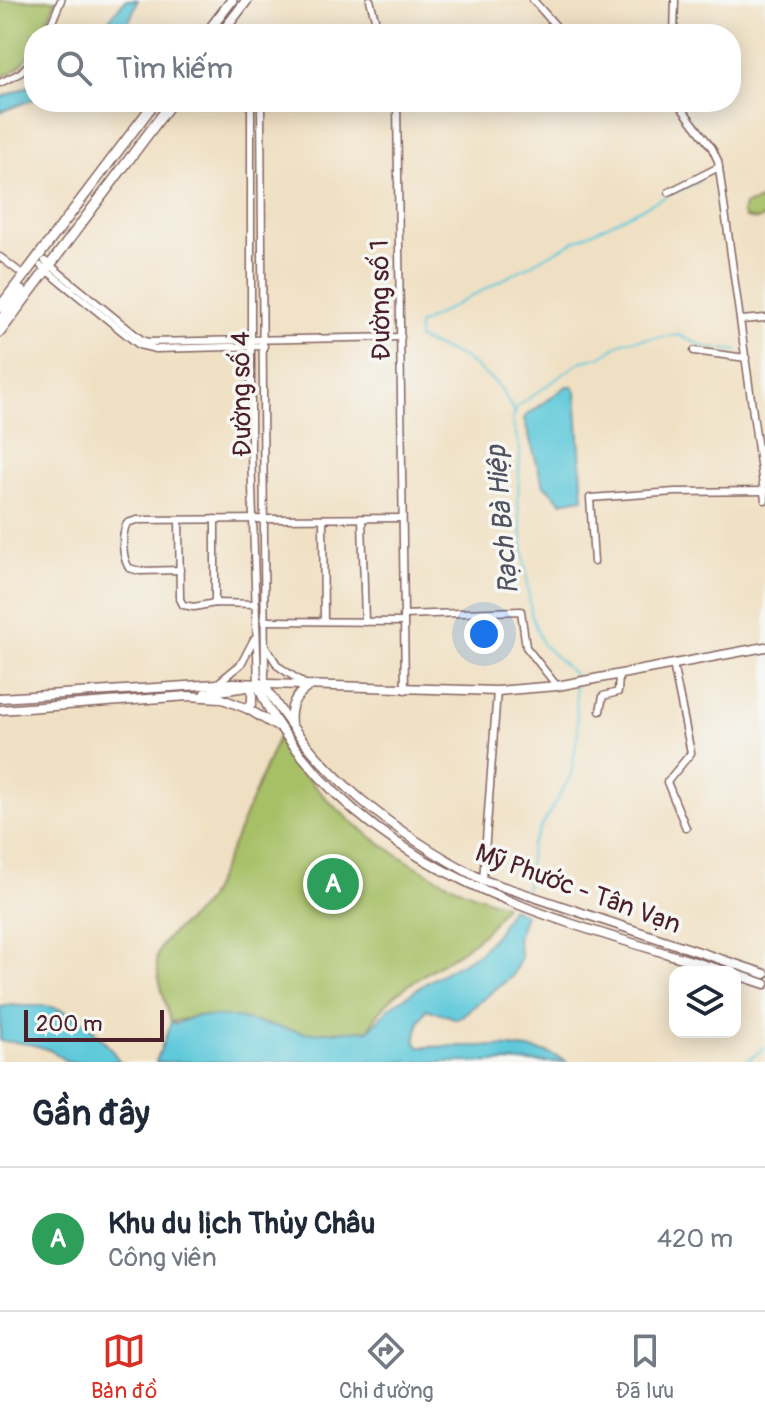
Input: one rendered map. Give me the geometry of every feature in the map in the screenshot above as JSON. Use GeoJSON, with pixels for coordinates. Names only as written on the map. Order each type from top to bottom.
{"type":"FeatureCollection","features":[{"type":"Feature","properties":{"kind":"highway"},"geometry":{"type":"LineString","coordinates":[[214,24],[225,0]]}},
{"type":"Feature","properties":{"kind":"highway"},"geometry":{"type":"LineString","coordinates":[[216,24],[232,0]]}},
{"type":"Feature","properties":{"kind":"highway"},"geometry":{"type":"LineString","coordinates":[[218,24],[241,0]]}},
{"type":"Feature","properties":{"kind":"highway"},"geometry":{"type":"LineString","coordinates":[[219,24],[247,0]]}},
{"type":"Feature","properties":{"kind":"highway"},"geometry":{"type":"LineString","coordinates":[[3,303],[6,293],[144,112]]}},
{"type":"Feature","properties":{"kind":"highway"},"geometry":{"type":"LineString","coordinates":[[0,321],[161,112]]}},
{"type":"Feature","properties":{"kind":"highway"},"geometry":{"type":"LineString","coordinates":[[0,332],[45,265]]}},
{"type":"Feature","properties":{"kind":"main road"},"geometry":{"type":"LineString","coordinates":[[0,698],[212,688],[239,691],[258,685],[497,691],[557,686],[765,647]]}},
{"type":"Feature","properties":{"kind":"main road"},"geometry":{"type":"LineString","coordinates":[[233,702],[258,685]]}},
{"type":"Feature","properties":{"kind":"main road"},"geometry":{"type":"LineString","coordinates":[[248,709],[258,685]]}},
{"type":"Feature","properties":{"kind":"main road","name":"Mỹ Phước - Tân Vạn"},"geometry":{"type":"LineString","coordinates":[[258,685],[332,774],[374,812],[418,844],[483,880],[765,974]]}},
{"type":"Feature","properties":{"kind":"main road","name":"Mỹ Phước - Tân Vạn"},"geometry":{"type":"LineString","coordinates":[[258,685],[269,711],[316,775],[366,821],[425,860],[507,900],[709,966]]}},
{"type":"Feature","properties":{"kind":"main road"},"geometry":{"type":"LineString","coordinates":[[291,724],[294,700],[310,686]]}},
{"type":"Feature","properties":{"kind":"main road"},"geometry":{"type":"LineString","coordinates":[[188,696],[212,688]]}},
{"type":"Feature","properties":{"kind":"main road","name":"Mỹ Phước - Tân Vạn"},"geometry":{"type":"LineString","coordinates":[[0,710],[188,696],[220,698],[248,709],[281,729]]}},
{"type":"Feature","properties":{"kind":"main road"},"geometry":{"type":"LineString","coordinates":[[366,821],[374,812]]}},
{"type":"Feature","properties":{"kind":"main road"},"geometry":{"type":"LineString","coordinates":[[741,976],[765,984]]}},
{"type":"Feature","properties":{"kind":"street"},"geometry":{"type":"LineString","coordinates":[[51,24],[61,0]]}},
{"type":"Feature","properties":{"kind":"street"},"geometry":{"type":"LineString","coordinates":[[370,0],[376,24]]}},
{"type":"Feature","properties":{"kind":"street"},"geometry":{"type":"LineString","coordinates":[[533,0],[554,24]]}},
{"type":"Feature","properties":{"kind":"street"},"geometry":{"type":"LineString","coordinates":[[674,24],[675,0]]}},
{"type":"Feature","properties":{"kind":"street"},"geometry":{"type":"LineString","coordinates":[[0,83],[24,69]]}},
{"type":"Feature","properties":{"kind":"street","name":"Đường số 4"},"geometry":{"type":"LineString","coordinates":[[251,112],[254,604],[258,685]]}},
{"type":"Feature","properties":{"kind":"street","name":"Đường số 4"},"geometry":{"type":"LineString","coordinates":[[258,685],[264,643],[261,112]]}},
{"type":"Feature","properties":{"kind":"street","name":"Đường số 1"},"geometry":{"type":"LineString","coordinates":[[397,112],[405,690]]}},
{"type":"Feature","properties":{"kind":"street"},"geometry":{"type":"LineString","coordinates":[[685,112],[712,148],[719,167],[762,452],[765,500]]}},
{"type":"Feature","properties":{"kind":"street"},"geometry":{"type":"LineString","coordinates":[[669,192],[719,167]]}},
{"type":"Feature","properties":{"kind":"street"},"geometry":{"type":"LineString","coordinates":[[0,257],[23,274]]}},
{"type":"Feature","properties":{"kind":"street"},"geometry":{"type":"LineString","coordinates":[[45,265],[139,345],[251,348],[270,342],[401,337]]}},
{"type":"Feature","properties":{"kind":"street"},"geometry":{"type":"LineString","coordinates":[[741,320],[765,318]]}},
{"type":"Feature","properties":{"kind":"street"},"geometry":{"type":"LineString","coordinates":[[148,345],[251,339],[261,344]]}},
{"type":"Feature","properties":{"kind":"street"},"geometry":{"type":"LineString","coordinates":[[694,351],[746,358]]}},
{"type":"Feature","properties":{"kind":"street"},"geometry":{"type":"LineString","coordinates":[[755,420],[765,419]]}},
{"type":"Feature","properties":{"kind":"street"},"geometry":{"type":"LineString","coordinates":[[594,562],[590,498],[675,492],[765,492]]}},
{"type":"Feature","properties":{"kind":"street"},"geometry":{"type":"LineString","coordinates":[[180,570],[140,571],[129,568],[125,559],[124,529],[127,523],[402,518]]}},
{"type":"Feature","properties":{"kind":"street"},"geometry":{"type":"LineString","coordinates":[[215,519],[215,603]]}},
{"type":"Feature","properties":{"kind":"street"},"geometry":{"type":"LineString","coordinates":[[323,519],[324,621]]}},
{"type":"Feature","properties":{"kind":"street"},"geometry":{"type":"LineString","coordinates":[[362,519],[365,622]]}},
{"type":"Feature","properties":{"kind":"street"},"geometry":{"type":"LineString","coordinates":[[179,520],[180,599],[183,605],[263,604]]}},
{"type":"Feature","properties":{"kind":"street"},"geometry":{"type":"LineString","coordinates":[[264,621],[365,622],[521,611],[526,647],[557,686]]}},
{"type":"Feature","properties":{"kind":"street"},"geometry":{"type":"LineString","coordinates":[[212,688],[241,664],[255,636]]}},
{"type":"Feature","properties":{"kind":"street"},"geometry":{"type":"LineString","coordinates":[[264,643],[272,658],[287,674],[310,686]]}},
{"type":"Feature","properties":{"kind":"street"},"geometry":{"type":"LineString","coordinates":[[673,664],[691,753],[667,778],[667,782],[686,828]]}},
{"type":"Feature","properties":{"kind":"street"},"geometry":{"type":"LineString","coordinates":[[600,711],[603,696],[622,691],[619,675]]}},
{"type":"Feature","properties":{"kind":"street"},"geometry":{"type":"LineString","coordinates":[[483,880],[497,691]]}},
{"type":"Feature","properties":{"kind":"green space"},"geometry":{"type":"Polygon","coordinates":[[[0,0],[56,0],[45,24],[24,24],[24,62],[0,78],[0,0]]]}},
{"type":"Feature","properties":{"kind":"green space"},"geometry":{"type":"Polygon","coordinates":[[[765,201],[765,217],[757,220],[745,218],[742,213],[744,205],[765,201]]]}},
{"type":"Feature","properties":{"kind":"green space"},"geometry":{"type":"Polygon","coordinates":[[[278,737],[297,766],[330,802],[375,839],[426,872],[505,905],[477,939],[388,1002],[369,1030],[306,1033],[224,1018],[190,1018],[171,1022],[169,1016],[157,956],[167,939],[197,912],[209,896],[278,737]]]}},
{"type":"Feature","properties":{"kind":"water"},"geometry":{"type":"Polygon","coordinates":[[[125,0],[137,0],[128,24],[105,24],[125,0]]]}},
{"type":"Feature","properties":{"kind":"water"},"geometry":{"type":"Polygon","coordinates":[[[24,88],[24,103],[0,112],[0,98],[24,88]]]}},
{"type":"Feature","properties":{"kind":"water"},"geometry":{"type":"Polygon","coordinates":[[[567,386],[573,386],[576,392],[583,498],[561,502],[543,484],[524,419],[567,386]]]}},
{"type":"Feature","properties":{"kind":"water"},"geometry":{"type":"Polygon","coordinates":[[[511,908],[525,914],[517,938],[521,957],[512,976],[458,1019],[426,1009],[415,1041],[419,1047],[475,1046],[536,1050],[567,1062],[156,1062],[171,1022],[176,1024],[194,1016],[232,1017],[306,1033],[369,1030],[390,1007],[479,953],[497,933],[511,908]]]}},
{"type":"Feature","properties":{"kind":"water"},"geometry":{"type":"Polygon","coordinates":[[[46,1006],[72,1015],[99,1036],[120,1062],[66,1062],[45,1048],[0,1041],[0,1007],[46,1006]]]}},
{"type":"Feature","properties":{"kind":"waterway"},"geometry":{"type":"LineString","coordinates":[[674,193],[699,181]]}},
{"type":"Feature","properties":{"kind":"waterway"},"geometry":{"type":"LineString","coordinates":[[514,412],[500,387],[465,358],[418,339],[418,325],[669,195]]}},
{"type":"Feature","properties":{"kind":"waterway","name":"Rạch Bà Hiệp"},"geometry":{"type":"LineString","coordinates":[[575,679],[573,673],[542,644],[531,614],[518,502],[520,449],[512,421],[517,407],[580,362],[600,357],[625,341],[678,335],[705,347],[738,351]]}},
{"type":"Feature","properties":{"kind":"waterway","name":"Rạch Bà Hiệp"},"geometry":{"type":"LineString","coordinates":[[526,891],[531,845],[571,775],[578,731],[575,685]]}},
{"type":"Feature","properties":{"kind":"waterway"},"geometry":{"type":"LineString","coordinates":[[745,1062],[765,1048]]}},
{"type":"Feature","properties":{"kind":"place","name":"Khu du lịch Thủy Châu"},"geometry":{"type":"Point","coordinates":[333,884]}}]}
